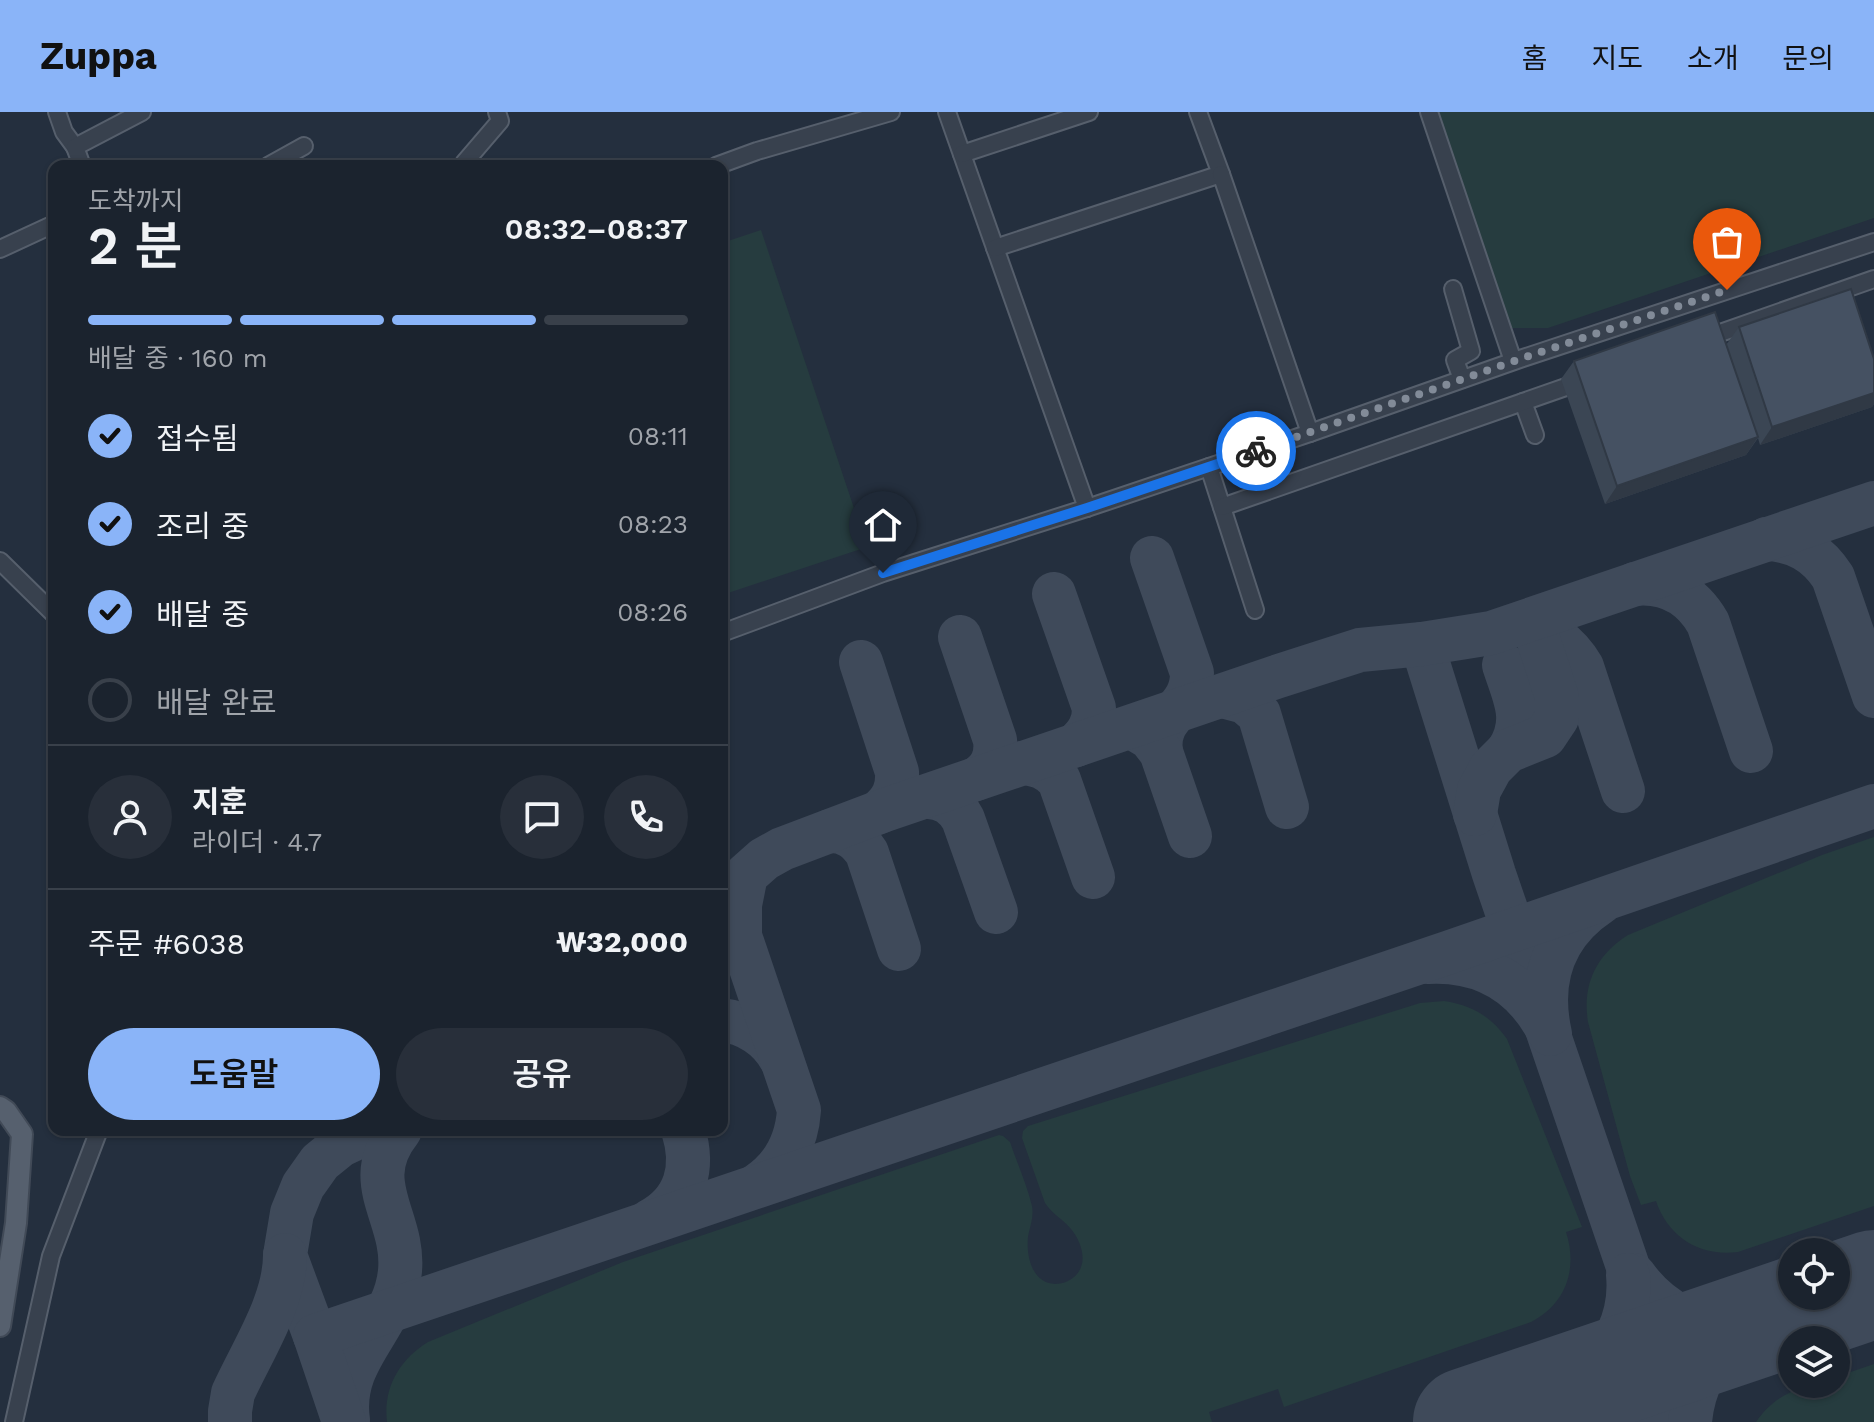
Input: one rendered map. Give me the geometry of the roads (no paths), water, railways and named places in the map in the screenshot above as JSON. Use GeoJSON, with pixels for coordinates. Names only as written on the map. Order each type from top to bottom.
{"type":"FeatureCollection","features":[{"type":"Feature","properties":{"kind":"main road"},"geometry":{"type":"LineString","coordinates":[[0,1107],[22,1134],[16,1223],[0,1326]]}},
{"type":"Feature","properties":{"kind":"lane"},"geometry":{"type":"LineString","coordinates":[[57,112],[80,160]]}},
{"type":"Feature","properties":{"kind":"lane"},"geometry":{"type":"LineString","coordinates":[[75,147],[142,112]]}},
{"type":"Feature","properties":{"kind":"lane"},"geometry":{"type":"LineString","coordinates":[[467,160],[500,121],[497,112]]}},
{"type":"Feature","properties":{"kind":"lane"},"geometry":{"type":"LineString","coordinates":[[728,162],[891,112]]}},
{"type":"Feature","properties":{"kind":"lane"},"geometry":{"type":"LineString","coordinates":[[947,112],[1087,508]]}},
{"type":"Feature","properties":{"kind":"lane"},"geometry":{"type":"LineString","coordinates":[[962,154],[1089,112]]}},
{"type":"Feature","properties":{"kind":"lane"},"geometry":{"type":"LineString","coordinates":[[1198,112],[1310,433]]}},
{"type":"Feature","properties":{"kind":"lane"},"geometry":{"type":"LineString","coordinates":[[1429,112],[1513,361]]}},
{"type":"Feature","properties":{"kind":"lane"},"geometry":{"type":"LineString","coordinates":[[279,160],[304,146]]}},
{"type":"Feature","properties":{"kind":"lane"},"geometry":{"type":"LineString","coordinates":[[995,248],[1221,174]]}},
{"type":"Feature","properties":{"kind":"lane"},"geometry":{"type":"LineString","coordinates":[[0,249],[48,227]]}},
{"type":"Feature","properties":{"kind":"lane"},"geometry":{"type":"LineString","coordinates":[[728,631],[883,573],[1087,508],[1513,361],[1874,242]]}},
{"type":"Feature","properties":{"kind":"lane"},"geometry":{"type":"LineString","coordinates":[[1694,342],[1874,279]]}},
{"type":"Feature","properties":{"kind":"lane"},"geometry":{"type":"LineString","coordinates":[[1453,289],[1471,351],[1455,360],[1462,379]]}},
{"type":"Feature","properties":{"kind":"lane"},"geometry":{"type":"LineString","coordinates":[[1222,507],[1605,373]]}},
{"type":"Feature","properties":{"kind":"lane"},"geometry":{"type":"LineString","coordinates":[[1523,402],[1535,435]]}},
{"type":"Feature","properties":{"kind":"lane"},"geometry":{"type":"LineString","coordinates":[[1209,467],[1255,610]]}},
{"type":"Feature","properties":{"kind":"lane"},"geometry":{"type":"LineString","coordinates":[[0,561],[48,608]]}},
{"type":"Feature","properties":{"kind":"lane"},"geometry":{"type":"LineString","coordinates":[[14,1422],[51,1256],[97,1136]]}}]}
